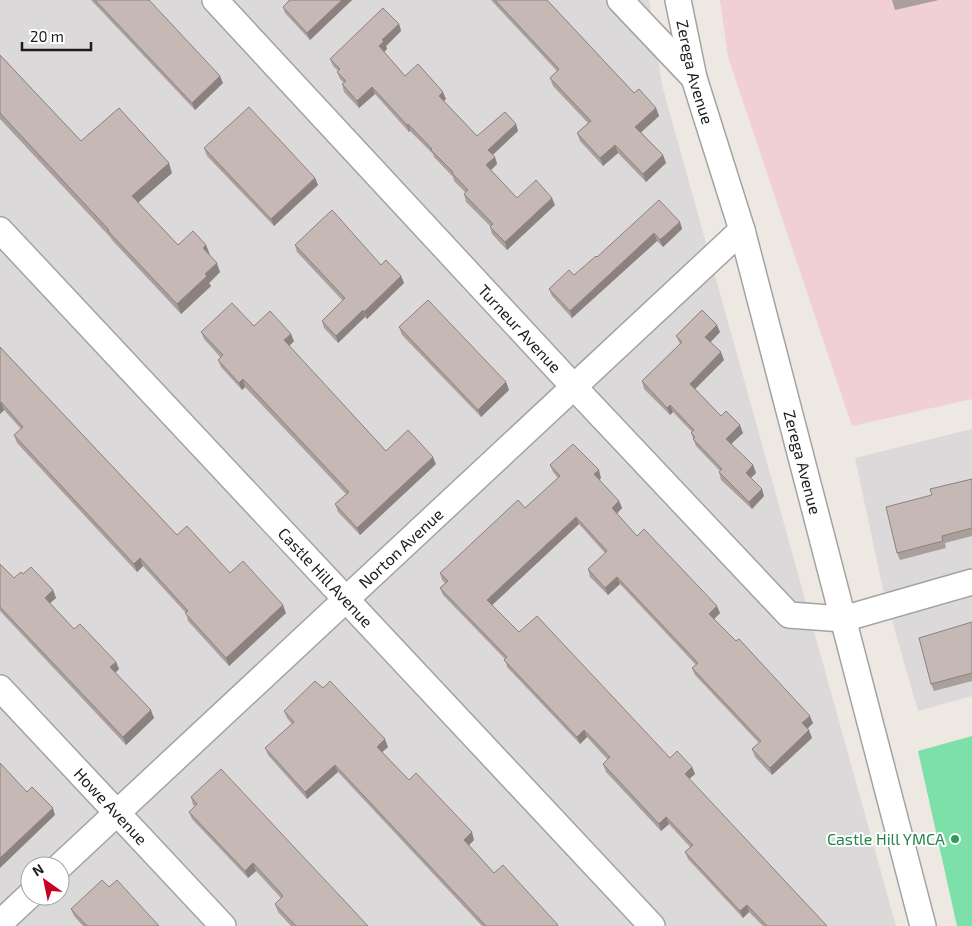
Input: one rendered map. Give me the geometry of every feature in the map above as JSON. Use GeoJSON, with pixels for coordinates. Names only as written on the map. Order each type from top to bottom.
{"type":"FeatureCollection","features":[{"type":"Feature","properties":{"kind":"street","name":"Turneur Avenue"},"geometry":{"type":"LineString","coordinates":[[215,0],[574,387],[789,615],[844,619]]}},
{"type":"Feature","properties":{"kind":"street"},"geometry":{"type":"LineString","coordinates":[[620,0],[694,78]]}},
{"type":"Feature","properties":{"kind":"street","name":"Zerega Avenue"},"geometry":{"type":"LineString","coordinates":[[678,0],[694,78],[742,230],[924,926]]}},
{"type":"Feature","properties":{"kind":"street","name":"Castle Hill Avenue"},"geometry":{"type":"LineString","coordinates":[[0,230],[652,926]]}},
{"type":"Feature","properties":{"kind":"street","name":"Norton Avenue"},"geometry":{"type":"LineString","coordinates":[[70,857],[742,230]]}},
{"type":"Feature","properties":{"kind":"street"},"geometry":{"type":"LineString","coordinates":[[844,619],[972,582]]}},
{"type":"Feature","properties":{"kind":"street","name":"Howe Avenue"},"geometry":{"type":"LineString","coordinates":[[0,688],[223,926]]}},
{"type":"Feature","properties":{"kind":"street"},"geometry":{"type":"LineString","coordinates":[[0,923],[20,904]]}},
{"type":"Feature","properties":{"kind":"shaded area"},"geometry":{"type":"Polygon","coordinates":[[[0,0],[649,0],[662,85],[896,926],[0,926],[0,0]]]}},
{"type":"Feature","properties":{"kind":"shaded area"},"geometry":{"type":"Polygon","coordinates":[[[720,0],[972,0],[972,399],[852,426],[728,57],[720,0]]]}},
{"type":"Feature","properties":{"kind":"shaded area"},"geometry":{"type":"Polygon","coordinates":[[[972,429],[972,696],[918,711],[883,589],[855,458],[972,429]]]}},
{"type":"Feature","properties":{"kind":"green space","name":"Castle Hill YMCA"},"geometry":{"type":"Polygon","coordinates":[[[972,736],[972,926],[957,926],[918,751],[972,736]]]}},
{"type":"Feature","properties":{"kind":"building"},"geometry":{"type":"Polygon","coordinates":[[[95,0],[149,0],[220,76],[192,103],[95,0]]]}},
{"type":"Feature","properties":{"kind":"building"},"geometry":{"type":"Polygon","coordinates":[[[290,0],[342,0],[307,33],[283,7],[290,0]]]}},
{"type":"Feature","properties":{"kind":"building"},"geometry":{"type":"Polygon","coordinates":[[[495,0],[547,0],[634,93],[639,89],[656,108],[635,127],[663,155],[643,174],[615,145],[600,158],[577,133],[591,121],[550,78],[559,69],[495,0]]]}},
{"type":"Feature","properties":{"kind":"building"},"geometry":{"type":"Polygon","coordinates":[[[383,8],[399,24],[382,40],[384,41],[379,46],[405,76],[418,64],[443,92],[439,96],[477,136],[505,112],[516,124],[488,150],[495,157],[486,165],[517,198],[536,180],[552,198],[505,242],[490,227],[493,224],[464,194],[468,190],[453,172],[372,87],[357,101],[342,84],[346,81],[337,72],[340,69],[330,59],[383,8]]]}},
{"type":"Feature","properties":{"kind":"building"},"geometry":{"type":"Polygon","coordinates":[[[0,55],[81,141],[119,108],[169,163],[132,196],[178,245],[193,231],[206,245],[203,248],[217,263],[205,274],[207,276],[177,304],[0,113],[0,55]]]}},
{"type":"Feature","properties":{"kind":"building"},"geometry":{"type":"Polygon","coordinates":[[[249,107],[315,178],[271,219],[204,148],[249,107]]]}},
{"type":"Feature","properties":{"kind":"building"},"geometry":{"type":"Polygon","coordinates":[[[659,200],[680,222],[660,240],[654,233],[570,311],[549,289],[569,270],[574,275],[597,257],[659,200]]]}},
{"type":"Feature","properties":{"kind":"building"},"geometry":{"type":"Polygon","coordinates":[[[332,210],[381,265],[386,260],[401,276],[336,336],[322,321],[345,298],[295,245],[332,210]]]}},
{"type":"Feature","properties":{"kind":"building"},"geometry":{"type":"Polygon","coordinates":[[[428,300],[506,382],[478,410],[399,327],[428,300]]]}},
{"type":"Feature","properties":{"kind":"building"},"geometry":{"type":"Polygon","coordinates":[[[232,303],[254,326],[270,311],[291,334],[284,340],[386,451],[408,430],[433,457],[357,528],[335,504],[349,492],[243,379],[239,383],[218,360],[223,355],[201,332],[232,303]]]}},
{"type":"Feature","properties":{"kind":"building"},"geometry":{"type":"Polygon","coordinates":[[[702,310],[717,325],[705,337],[721,352],[690,384],[721,416],[726,411],[740,425],[726,439],[753,465],[746,473],[762,489],[749,502],[719,472],[722,469],[693,439],[695,437],[691,433],[694,430],[670,405],[667,408],[642,381],[682,342],[676,336],[702,310]]]}},
{"type":"Feature","properties":{"kind":"building"},"geometry":{"type":"Polygon","coordinates":[[[0,347],[177,535],[187,526],[230,573],[243,561],[283,605],[226,658],[185,613],[188,611],[140,558],[134,564],[14,435],[23,427],[0,403],[0,347]]]}},
{"type":"Feature","properties":{"kind":"building"},"geometry":{"type":"Polygon","coordinates":[[[573,444],[599,470],[594,474],[619,501],[612,508],[637,536],[644,529],[717,606],[709,614],[736,641],[739,639],[810,716],[802,723],[809,730],[770,768],[752,749],[761,741],[692,668],[698,663],[617,577],[605,588],[588,569],[607,551],[576,517],[487,600],[519,632],[537,616],[670,758],[677,751],[692,767],[685,774],[827,926],[767,926],[747,905],[740,911],[685,852],[693,845],[666,817],[659,824],[603,764],[610,757],[584,730],[577,737],[504,660],[507,657],[440,588],[448,581],[440,573],[518,500],[525,508],[560,476],[550,465],[573,444]]]}},
{"type":"Feature","properties":{"kind":"building"},"geometry":{"type":"Polygon","coordinates":[[[972,479],[972,528],[942,536],[943,541],[897,553],[886,507],[932,495],[930,489],[972,479]]]}},
{"type":"Feature","properties":{"kind":"building"},"geometry":{"type":"Polygon","coordinates":[[[0,564],[14,578],[21,572],[23,574],[31,567],[53,590],[45,598],[74,629],[80,624],[116,662],[110,667],[151,710],[123,737],[0,607],[0,564]]]}},
{"type":"Feature","properties":{"kind":"building"},"geometry":{"type":"Polygon","coordinates":[[[972,622],[972,673],[931,684],[919,638],[972,622]]]}},
{"type":"Feature","properties":{"kind":"building"},"geometry":{"type":"Polygon","coordinates":[[[315,681],[323,688],[330,681],[385,739],[377,747],[409,780],[416,773],[472,832],[464,840],[494,873],[503,865],[557,926],[486,926],[335,765],[305,792],[265,748],[294,722],[284,711],[315,681]]]}},
{"type":"Feature","properties":{"kind":"building"},"geometry":{"type":"Polygon","coordinates":[[[0,763],[27,792],[32,787],[53,808],[0,858],[0,763]]]}},
{"type":"Feature","properties":{"kind":"building"},"geometry":{"type":"Polygon","coordinates":[[[221,769],[368,926],[296,926],[275,904],[283,896],[253,863],[245,871],[189,812],[197,804],[191,797],[221,769]]]}},
{"type":"Feature","properties":{"kind":"building"},"geometry":{"type":"Polygon","coordinates":[[[102,880],[109,887],[117,880],[159,926],[87,926],[71,909],[102,880]]]}},
{"type":"Feature","properties":{"kind":"place","name":"Castle Hill YMCA"},"geometry":{"type":"Point","coordinates":[955,839]}}]}
